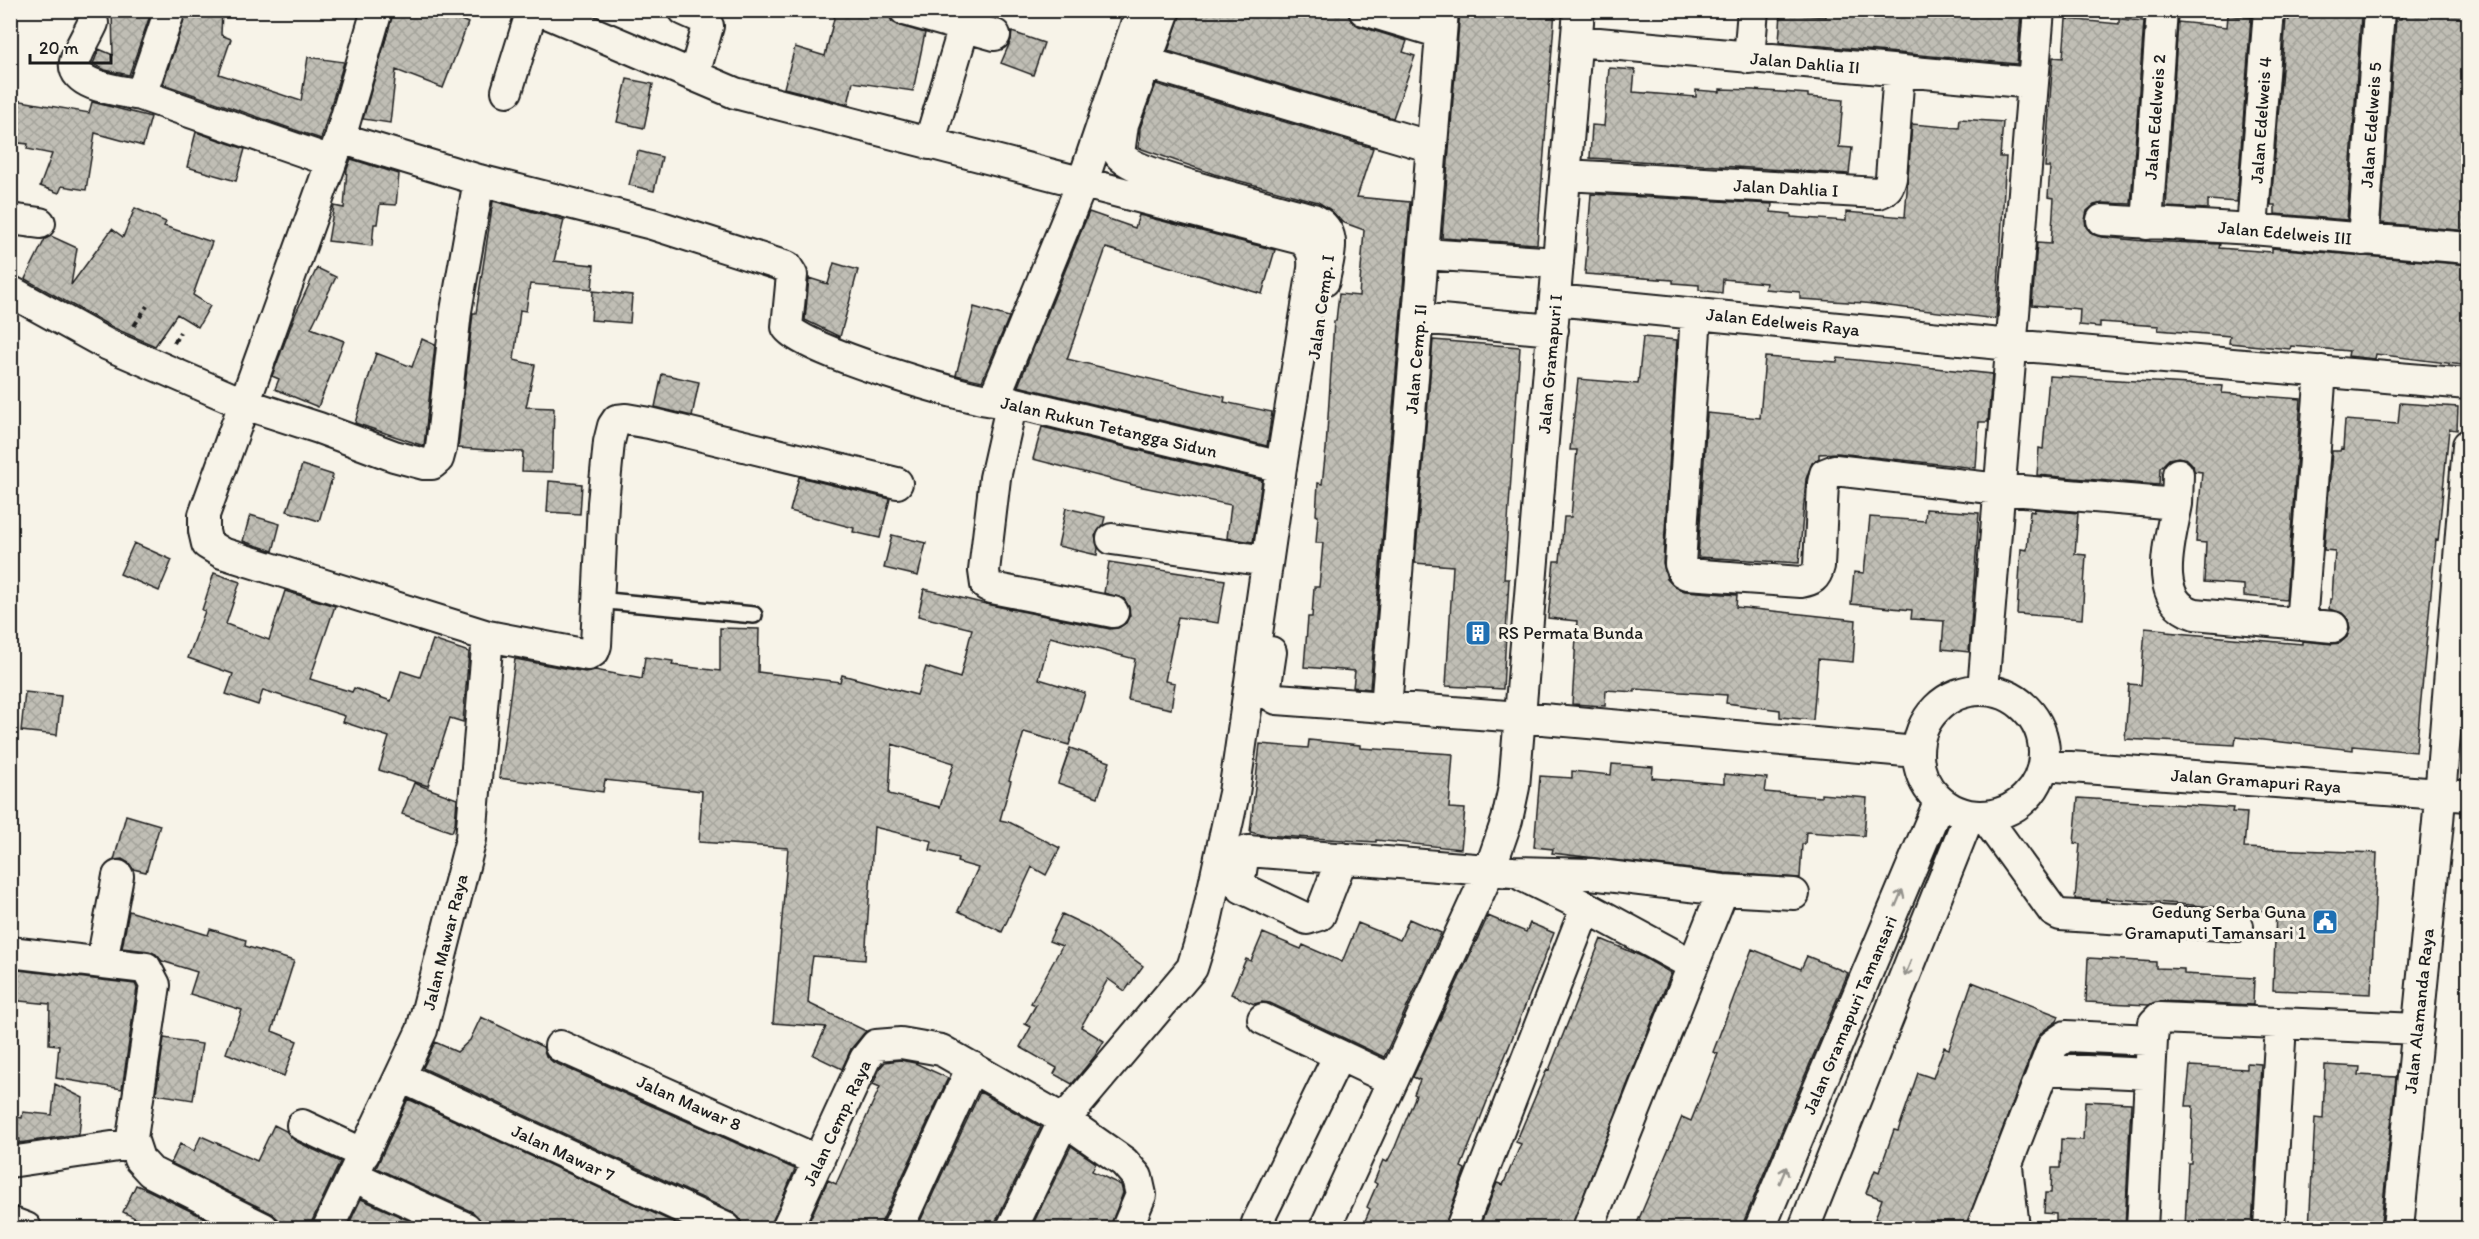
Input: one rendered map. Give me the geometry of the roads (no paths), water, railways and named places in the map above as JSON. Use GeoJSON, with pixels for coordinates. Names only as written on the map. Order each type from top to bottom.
{"type":"FeatureCollection","features":[{"type":"Feature","properties":{"kind":"street"},"geometry":{"type":"LineString","coordinates":[[141,95],[170,10]]}},
{"type":"Feature","properties":{"kind":"street"},"geometry":{"type":"LineString","coordinates":[[376,10],[335,150],[204,515],[207,544],[222,553],[488,636],[588,655],[592,653],[596,645],[599,620],[597,600],[609,442],[617,420],[626,419],[649,423],[780,457],[897,483]]}},
{"type":"Feature","properties":{"kind":"street"},"geometry":{"type":"LineString","coordinates":[[507,92],[532,10]]}},
{"type":"Feature","properties":{"kind":"street"},"geometry":{"type":"LineString","coordinates":[[540,10],[735,93],[1301,239],[1310,247],[1314,257],[1234,793],[1205,926],[1192,968],[1064,1120],[1012,1228]]}},
{"type":"Feature","properties":{"kind":"street"},"geometry":{"type":"LineString","coordinates":[[684,10],[704,19],[708,26],[694,75]]}},
{"type":"Feature","properties":{"kind":"street"},"geometry":{"type":"LineString","coordinates":[[905,10],[995,35]]}},
{"type":"Feature","properties":{"kind":"street","name":"Jalan Rukun Tetangga Sidun"},"geometry":{"type":"LineString","coordinates":[[1141,10],[1083,181],[1003,402],[1281,467]]}},
{"type":"Feature","properties":{"kind":"street","name":"Jalan Cemp. I"},"geometry":{"type":"LineString","coordinates":[[1165,10],[1123,124],[1118,148],[1122,160],[1156,174],[1313,219],[1324,225],[1331,238],[1266,685],[1269,694],[1277,699],[1386,708]]}},
{"type":"Feature","properties":{"kind":"street"},"geometry":{"type":"LineString","coordinates":[[1364,10],[1442,22]]}},
{"type":"Feature","properties":{"kind":"street","name":"Jalan Gramapuri I"},"geometry":{"type":"LineString","coordinates":[[1325,1228],[1392,1080],[1502,870],[1507,820],[1514,787],[1579,10]]}},
{"type":"Feature","properties":{"kind":"street"},"geometry":{"type":"LineString","coordinates":[[1749,58],[1754,10]]}},
{"type":"Feature","properties":{"kind":"street"},"geometry":{"type":"LineString","coordinates":[[1983,690],[2039,10]]}},
{"type":"Feature","properties":{"kind":"street","name":"Jalan Edelweis 2"},"geometry":{"type":"LineString","coordinates":[[2147,224],[2162,10]]}},
{"type":"Feature","properties":{"kind":"street","name":"Jalan Edelweis 4"},"geometry":{"type":"LineString","coordinates":[[2252,229],[2269,10]]}},
{"type":"Feature","properties":{"kind":"street","name":"Jalan Edelweis 5"},"geometry":{"type":"LineString","coordinates":[[2363,240],[2379,10]]}},
{"type":"Feature","properties":{"kind":"street","name":"Jalan Cemp. II"},"geometry":{"type":"LineString","coordinates":[[1386,708],[1442,22]]}},
{"type":"Feature","properties":{"kind":"street"},"geometry":{"type":"LineString","coordinates":[[93,23],[75,62],[76,71],[87,83],[141,95],[335,150],[479,180],[652,224],[787,267],[792,275],[787,327],[791,333],[807,342],[907,379],[1003,402],[984,571],[986,585],[1113,612]]}},
{"type":"Feature","properties":{"kind":"street"},"geometry":{"type":"LineString","coordinates":[[929,144],[964,27]]}},
{"type":"Feature","properties":{"kind":"street","name":"Jalan Dahlia II"},"geometry":{"type":"LineString","coordinates":[[1577,41],[2033,83]]}},
{"type":"Feature","properties":{"kind":"street"},"geometry":{"type":"LineString","coordinates":[[1147,63],[1432,147]]}},
{"type":"Feature","properties":{"kind":"street","name":"Jalan Dahlia I"},"geometry":{"type":"LineString","coordinates":[[1566,175],[1878,193],[1885,191],[1889,187],[1891,178],[1899,72]]}},
{"type":"Feature","properties":{"kind":"street"},"geometry":{"type":"LineString","coordinates":[[10,291],[106,344],[245,404],[394,456],[432,464],[438,459],[441,448],[456,311],[479,180]]}},
{"type":"Feature","properties":{"kind":"street"},"geometry":{"type":"LineString","coordinates":[[10,219],[40,223]]}},
{"type":"Feature","properties":{"kind":"street","name":"Jalan Edelweis III"},"geometry":{"type":"LineString","coordinates":[[2102,220],[2252,229],[2469,248]]}},
{"type":"Feature","properties":{"kind":"street"},"geometry":{"type":"LineString","coordinates":[[1424,254],[1558,263]]}},
{"type":"Feature","properties":{"kind":"street","name":"Jalan Edelweis Raya"},"geometry":{"type":"LineString","coordinates":[[1555,300],[2011,345],[2469,384]]}},
{"type":"Feature","properties":{"kind":"street"},"geometry":{"type":"LineString","coordinates":[[1696,314],[1680,564],[1683,572],[1801,582],[1811,580],[1817,575],[1819,566],[1823,483],[1825,474],[1830,470],[1999,489],[2176,504]]}},
{"type":"Feature","properties":{"kind":"street"},"geometry":{"type":"LineString","coordinates":[[1419,318],[1552,330]]}},
{"type":"Feature","properties":{"kind":"street"},"geometry":{"type":"LineString","coordinates":[[2301,624],[2321,371]]}},
{"type":"Feature","properties":{"kind":"street","name":"Jalan Alamanda Raya"},"geometry":{"type":"LineString","coordinates":[[2398,1228],[2418,1029],[2454,795],[2469,445]]}},
{"type":"Feature","properties":{"kind":"street"},"geometry":{"type":"LineString","coordinates":[[2178,474],[2168,561],[2168,589],[2175,603],[2195,614],[2333,627]]}},
{"type":"Feature","properties":{"kind":"street"},"geometry":{"type":"LineString","coordinates":[[1112,539],[1267,561]]}},
{"type":"Feature","properties":{"kind":"street","name":"Jalan Mawar Raya"},"geometry":{"type":"LineString","coordinates":[[328,1228],[422,1030],[471,839],[488,636]]}},
{"type":"Feature","properties":{"kind":"street"},"geometry":{"type":"LineString","coordinates":[[1983,690],[1993,690],[2009,696],[2022,705],[2041,732],[2044,749],[2043,765],[2038,781],[2029,795],[2002,814],[1977,817],[1953,811],[1939,802],[1928,789],[1921,774],[1917,752],[1923,725],[1932,712],[1945,700],[1960,693],[1983,690]]}},
{"type":"Feature","properties":{"kind":"street"},"geometry":{"type":"LineString","coordinates":[[1386,708],[1520,717],[1917,752]]}},
{"type":"Feature","properties":{"kind":"street","name":"Jalan Gramapuri Raya"},"geometry":{"type":"LineString","coordinates":[[2043,765],[2454,795]]}},
{"type":"Feature","properties":{"kind":"street","name":"Jalan Gramapuri Tamansari"},"geometry":{"type":"LineString","coordinates":[[1760,1228],[1939,802]]}},
{"type":"Feature","properties":{"kind":"street"},"geometry":{"type":"LineString","coordinates":[[1977,817],[2053,911],[2060,915],[2238,926]]}},
{"type":"Feature","properties":{"kind":"street","name":"Jalan Gramapuri Tamansari"},"geometry":{"type":"LineString","coordinates":[[1804,1228],[1977,817]]}},
{"type":"Feature","properties":{"kind":"street"},"geometry":{"type":"LineString","coordinates":[[1342,858],[1591,874],[1723,890],[1794,894]]}},
{"type":"Feature","properties":{"kind":"street"},"geometry":{"type":"LineString","coordinates":[[1502,870],[1586,906],[1693,965]]}},
{"type":"Feature","properties":{"kind":"street"},"geometry":{"type":"LineString","coordinates":[[102,962],[118,876]]}},
{"type":"Feature","properties":{"kind":"street"},"geometry":{"type":"LineString","coordinates":[[1588,1228],[1723,890]]}},
{"type":"Feature","properties":{"kind":"street"},"geometry":{"type":"LineString","coordinates":[[1461,1228],[1586,906]]}},
{"type":"Feature","properties":{"kind":"street"},"geometry":{"type":"LineString","coordinates":[[10,952],[146,968],[155,986],[135,1151],[151,1172],[263,1228]]}},
{"type":"Feature","properties":{"kind":"street"},"geometry":{"type":"LineString","coordinates":[[2142,1228],[2152,1040],[2154,1023],[2159,1018],[2418,1029]]}},
{"type":"Feature","properties":{"kind":"street"},"geometry":{"type":"LineString","coordinates":[[1263,1019],[1392,1080]]}},
{"type":"Feature","properties":{"kind":"street"},"geometry":{"type":"LineString","coordinates":[[2269,1228],[2281,1024]]}},
{"type":"Feature","properties":{"kind":"street"},"geometry":{"type":"LineString","coordinates":[[1982,1228],[2053,1044],[2066,1036],[2152,1040]]}},
{"type":"Feature","properties":{"kind":"street","name":"Jalan Cemp. Raya"},"geometry":{"type":"LineString","coordinates":[[786,1228],[865,1059],[876,1045],[901,1043],[941,1050],[972,1067]]}},
{"type":"Feature","properties":{"kind":"street","name":"Jalan Mawar 8"},"geometry":{"type":"LineString","coordinates":[[560,1046],[819,1161]]}},
{"type":"Feature","properties":{"kind":"street"},"geometry":{"type":"LineString","coordinates":[[1257,1223],[1340,1055]]}},
{"type":"Feature","properties":{"kind":"street"},"geometry":{"type":"LineString","coordinates":[[898,1228],[972,1067],[1064,1120],[1124,1162],[1137,1178],[1141,1195],[1127,1228]]}},
{"type":"Feature","properties":{"kind":"street"},"geometry":{"type":"LineString","coordinates":[[2043,1069],[2150,1074]]}},
{"type":"Feature","properties":{"kind":"street","name":"Jalan Mawar 7"},"geometry":{"type":"LineString","coordinates":[[400,1077],[726,1228]]}},
{"type":"Feature","properties":{"kind":"street"},"geometry":{"type":"LineString","coordinates":[[302,1125],[450,1225]]}},
{"type":"Feature","properties":{"kind":"street"},"geometry":{"type":"LineString","coordinates":[[11,1162],[135,1151]]}},
{"type":"Feature","properties":{"kind":"street"},"geometry":{"type":"LineString","coordinates":[[2007,1164],[2014,1228]]}},
{"type":"Feature","properties":{"kind":"street"},"geometry":{"type":"LineString","coordinates":[[10,1222],[26,1228]]}},
{"type":"Feature","properties":{"kind":"lane"},"geometry":{"type":"LineString","coordinates":[[597,600],[754,615]]}},
{"type":"Feature","properties":{"kind":"place","name":"RS Permata Bunda"},"geometry":{"type":"Point","coordinates":[1478,633]}},
{"type":"Feature","properties":{"kind":"place","name":"Gedung Serba Guna Gramaputi Tamansari 1"},"geometry":{"type":"Point","coordinates":[2325,922]}}]}
